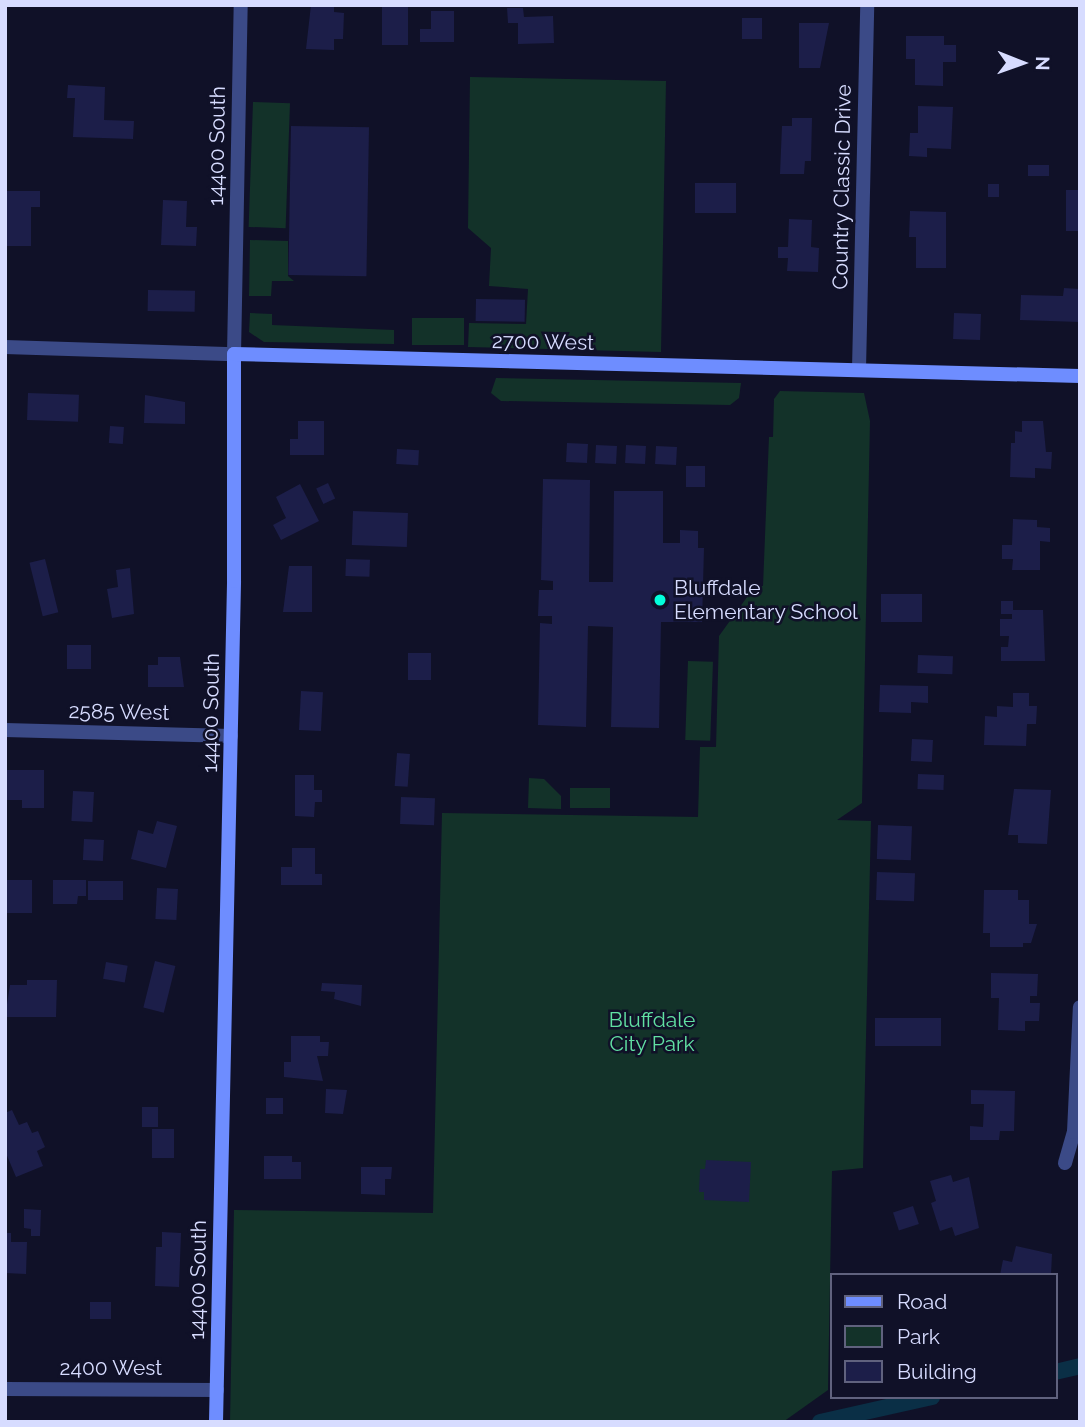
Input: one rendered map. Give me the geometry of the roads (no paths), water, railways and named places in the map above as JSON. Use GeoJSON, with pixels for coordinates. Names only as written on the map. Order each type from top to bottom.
{"type":"FeatureCollection","features":[{"type":"Feature","properties":{"kind":"main road","name":"2700 West"},"geometry":{"type":"LineString","coordinates":[[234,354],[1080,376]]}},
{"type":"Feature","properties":{"kind":"main road","name":"14400 South"},"geometry":{"type":"LineString","coordinates":[[216,1422],[231,736],[234,354]]}},
{"type":"Feature","properties":{"kind":"street","name":"14400 South"},"geometry":{"type":"LineString","coordinates":[[234,354],[241,5]]}},
{"type":"Feature","properties":{"kind":"street","name":"Country Classic Drive"},"geometry":{"type":"LineString","coordinates":[[859,369],[867,5]]}},
{"type":"Feature","properties":{"kind":"street","name":"2700 West"},"geometry":{"type":"LineString","coordinates":[[5,347],[234,354]]}},
{"type":"Feature","properties":{"kind":"street","name":"2585 West"},"geometry":{"type":"LineString","coordinates":[[5,730],[231,736]]}},
{"type":"Feature","properties":{"kind":"street"},"geometry":{"type":"LineString","coordinates":[[1065,1163],[1074,1132],[1080,1007]]}},
{"type":"Feature","properties":{"kind":"street","name":"2400 West"},"geometry":{"type":"LineString","coordinates":[[5,1388],[217,1390]]}},
{"type":"Feature","properties":{"kind":"waterway"},"geometry":{"type":"LineString","coordinates":[[1057,1372],[1080,1366]]}},
{"type":"Feature","properties":{"kind":"waterway"},"geometry":{"type":"LineString","coordinates":[[820,1422],[923,1399]]}},
{"type":"Feature","properties":{"kind":"place","name":"Bluffdale Elementary School"},"geometry":{"type":"Point","coordinates":[660,600]}},
{"type":"Feature","properties":{"kind":"park label","name":"Bluffdale City Park"},"geometry":{"type":"Point","coordinates":[652,1032]}}]}
